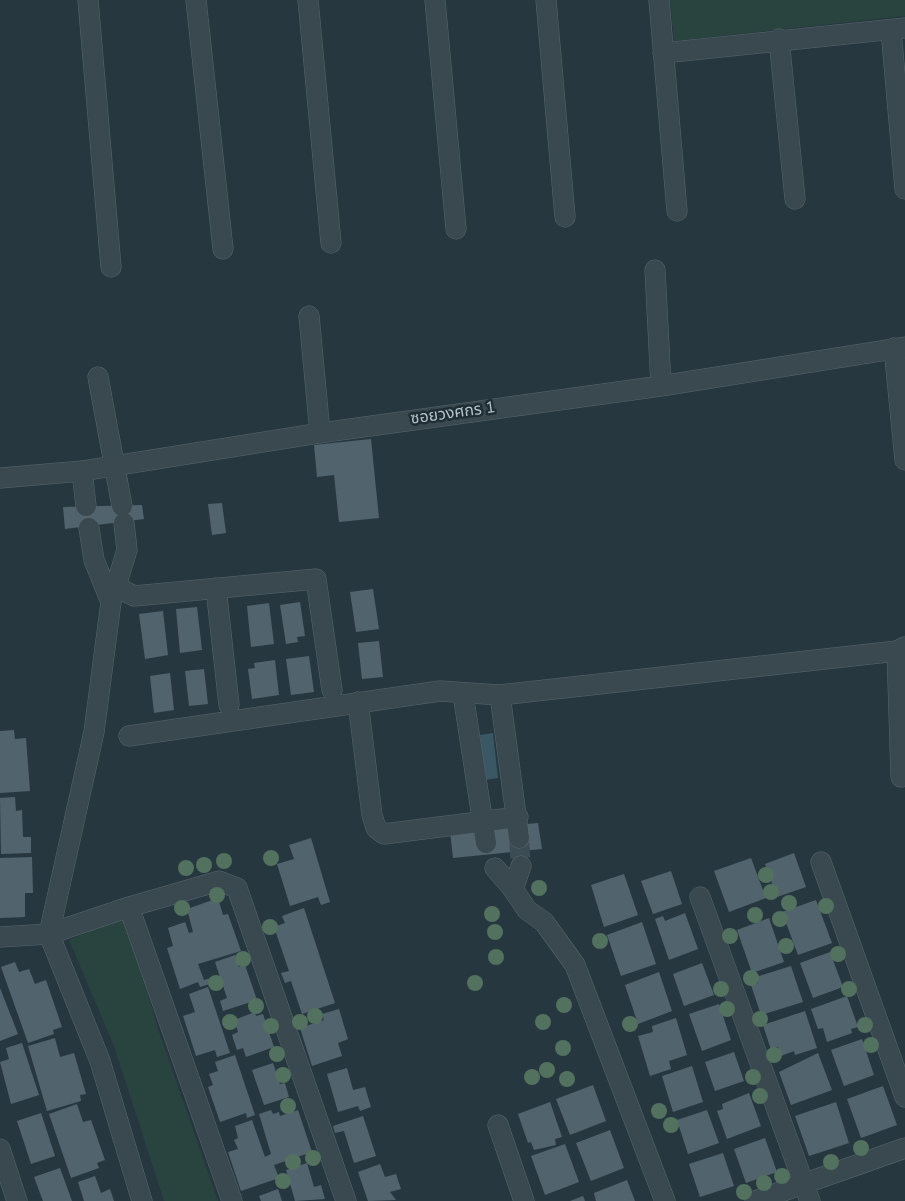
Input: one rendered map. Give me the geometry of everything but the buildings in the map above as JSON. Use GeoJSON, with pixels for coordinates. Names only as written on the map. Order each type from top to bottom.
{"type":"FeatureCollection","features":[{"type":"Feature","properties":{"kind":"street"},"geometry":{"type":"LineString","coordinates":[[88,0],[111,267]]}},
{"type":"Feature","properties":{"kind":"street"},"geometry":{"type":"LineString","coordinates":[[196,0],[223,249]]}},
{"type":"Feature","properties":{"kind":"street"},"geometry":{"type":"LineString","coordinates":[[308,0],[331,243]]}},
{"type":"Feature","properties":{"kind":"street"},"geometry":{"type":"LineString","coordinates":[[435,0],[456,229]]}},
{"type":"Feature","properties":{"kind":"street"},"geometry":{"type":"LineString","coordinates":[[546,0],[565,217]]}},
{"type":"Feature","properties":{"kind":"street"},"geometry":{"type":"LineString","coordinates":[[659,0],[677,211]]}},
{"type":"Feature","properties":{"kind":"street"},"geometry":{"type":"LineString","coordinates":[[663,54],[779,39],[898,29],[905,189]]}},
{"type":"Feature","properties":{"kind":"street"},"geometry":{"type":"LineString","coordinates":[[779,39],[795,199]]}},
{"type":"Feature","properties":{"kind":"street"},"geometry":{"type":"LineString","coordinates":[[655,270],[661,386]]}},
{"type":"Feature","properties":{"kind":"street"},"geometry":{"type":"LineString","coordinates":[[309,316],[320,433]]}},
{"type":"Feature","properties":{"kind":"street"},"geometry":{"type":"LineString","coordinates":[[900,348],[905,460]]}},
{"type":"Feature","properties":{"kind":"street","name":"ซอยวงศกร 1"},"geometry":{"type":"LineString","coordinates":[[0,478],[82,471],[320,433],[661,386],[900,348]]}},
{"type":"Feature","properties":{"kind":"street"},"geometry":{"type":"LineString","coordinates":[[98,377],[117,465],[127,550],[114,594],[94,732],[49,934],[100,1060],[142,1201]]}},
{"type":"Feature","properties":{"kind":"street"},"geometry":{"type":"LineString","coordinates":[[82,471],[86,506]]}},
{"type":"Feature","properties":{"kind":"street"},"geometry":{"type":"LineString","coordinates":[[89,528],[94,560],[114,594]]}},
{"type":"Feature","properties":{"kind":"street"},"geometry":{"type":"LineString","coordinates":[[114,594],[134,596],[316,579],[332,690]]}},
{"type":"Feature","properties":{"kind":"street"},"geometry":{"type":"LineString","coordinates":[[216,588],[229,705]]}},
{"type":"Feature","properties":{"kind":"street"},"geometry":{"type":"LineString","coordinates":[[129,736],[440,691],[500,696],[901,649],[901,777],[905,776]]}},
{"type":"Feature","properties":{"kind":"street"},"geometry":{"type":"LineString","coordinates":[[463,694],[486,843]]}},
{"type":"Feature","properties":{"kind":"street"},"geometry":{"type":"LineString","coordinates":[[500,696],[519,838]]}},
{"type":"Feature","properties":{"kind":"street"},"geometry":{"type":"LineString","coordinates":[[358,702],[372,815],[376,828],[384,834],[518,817]]}},
{"type":"Feature","properties":{"kind":"street"},"geometry":{"type":"LineString","coordinates":[[821,862],[905,1097]]}},
{"type":"Feature","properties":{"kind":"street"},"geometry":{"type":"LineString","coordinates":[[513,889],[521,866]]}},
{"type":"Feature","properties":{"kind":"street"},"geometry":{"type":"LineString","coordinates":[[495,868],[527,910],[544,922],[575,965],[665,1201]]}},
{"type":"Feature","properties":{"kind":"street"},"geometry":{"type":"LineString","coordinates":[[0,938],[49,934],[129,907],[219,881],[237,888],[346,1201]]}},
{"type":"Feature","properties":{"kind":"street"},"geometry":{"type":"LineString","coordinates":[[700,897],[810,1201]]}},
{"type":"Feature","properties":{"kind":"street"},"geometry":{"type":"LineString","coordinates":[[129,907],[232,1201]]}},
{"type":"Feature","properties":{"kind":"street"},"geometry":{"type":"LineString","coordinates":[[498,1125],[524,1201]]}},
{"type":"Feature","properties":{"kind":"street"},"geometry":{"type":"LineString","coordinates":[[755,1201],[803,1182],[905,1148]]}},
{"type":"Feature","properties":{"kind":"street"},"geometry":{"type":"LineString","coordinates":[[0,1149],[17,1201]]}},
{"type":"Feature","properties":{"kind":"green space"},"geometry":{"type":"Polygon","coordinates":[[[670,0],[905,0],[905,16],[674,41],[670,0]]]}},
{"type":"Feature","properties":{"kind":"green space"},"geometry":{"type":"Polygon","coordinates":[[[126,916],[160,1035],[218,1201],[164,1201],[114,1046],[69,940],[126,916]]]}},
{"type":"Feature","properties":{"kind":"water"},"geometry":{"type":"Polygon","coordinates":[[[493,733],[498,778],[485,780],[480,735],[493,733]]]}},
{"type":"Feature","properties":{"kind":"tunnel"},"geometry":{"type":"LineString","coordinates":[[519,838],[521,866]]}}]}
